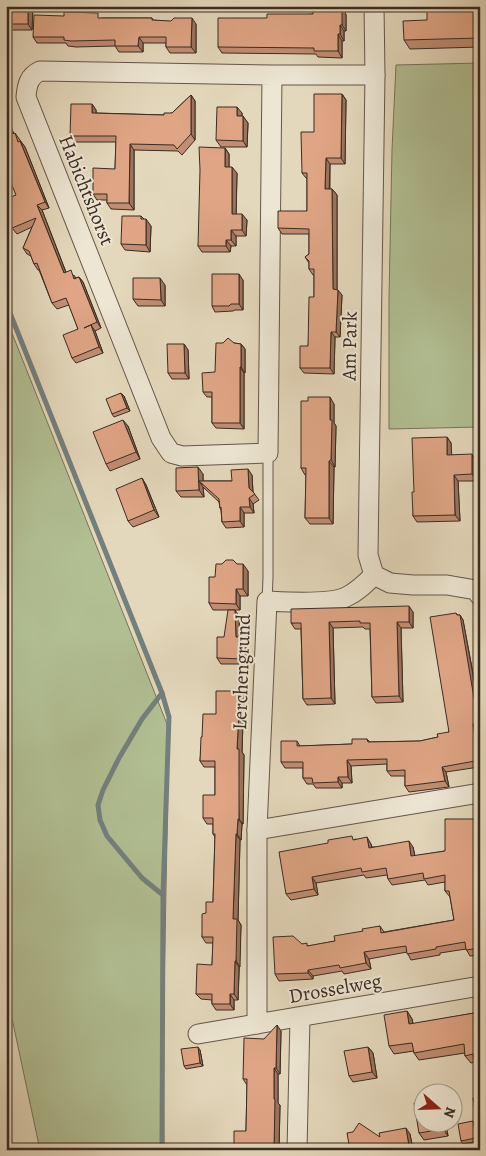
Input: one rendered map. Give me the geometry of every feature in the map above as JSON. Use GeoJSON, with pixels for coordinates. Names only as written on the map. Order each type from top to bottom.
{"type":"FeatureCollection","features":[{"type":"Feature","properties":{"kind":"street","name":"Am Park"},"geometry":{"type":"LineString","coordinates":[[374,6],[375,75],[368,555],[374,575]]}},
{"type":"Feature","properties":{"kind":"street","name":"Habichtshorst"},"geometry":{"type":"LineString","coordinates":[[268,453],[182,456],[171,453],[161,438],[26,97],[27,85],[33,74],[40,71],[375,75]]}},
{"type":"Feature","properties":{"kind":"street"},"geometry":{"type":"LineString","coordinates":[[268,453],[272,75]]}},
{"type":"Feature","properties":{"kind":"street"},"geometry":{"type":"LineString","coordinates":[[374,575],[390,583],[447,585],[478,590]]}},
{"type":"Feature","properties":{"kind":"street","name":"Lerchengrund"},"geometry":{"type":"LineString","coordinates":[[257,1024],[257,830],[266,602],[328,602],[345,597],[362,586],[374,575]]}},
{"type":"Feature","properties":{"kind":"street"},"geometry":{"type":"LineString","coordinates":[[257,830],[480,793]]}},
{"type":"Feature","properties":{"kind":"street","name":"Drosselweg"},"geometry":{"type":"LineString","coordinates":[[198,1034],[480,986]]}},
{"type":"Feature","properties":{"kind":"street"},"geometry":{"type":"LineString","coordinates":[[297,1150],[300,1018]]}},
{"type":"Feature","properties":{"kind":"lane"},"geometry":{"type":"LineString","coordinates":[[266,602],[268,578],[268,453]]}},
{"type":"Feature","properties":{"kind":"green space"},"geometry":{"type":"Polygon","coordinates":[[[480,63],[480,427],[389,429],[389,298],[396,65],[480,63]]]}},
{"type":"Feature","properties":{"kind":"green space"},"geometry":{"type":"Polygon","coordinates":[[[6,318],[169,729],[163,1050],[164,1150],[40,1150],[6,990],[6,318]]]}},
{"type":"Feature","properties":{"kind":"building"},"geometry":{"type":"Polygon","coordinates":[[[6,6],[28,6],[28,24],[6,24],[6,6]]]}},
{"type":"Feature","properties":{"kind":"building"},"geometry":{"type":"Polygon","coordinates":[[[313,6],[340,6],[342,8],[342,25],[340,25],[340,34],[338,34],[338,51],[314,51],[314,48],[218,47],[218,18],[267,18],[267,14],[313,14],[313,6]]]}},
{"type":"Feature","properties":{"kind":"building"},"geometry":{"type":"Polygon","coordinates":[[[427,6],[480,6],[480,38],[404,40],[403,21],[427,20],[427,6]]]}},
{"type":"Feature","properties":{"kind":"building"},"geometry":{"type":"Polygon","coordinates":[[[64,12],[98,13],[98,18],[152,18],[152,20],[171,21],[174,18],[192,18],[191,47],[166,47],[166,37],[139,37],[138,46],[115,46],[115,40],[71,41],[64,40],[64,37],[33,37],[34,15],[64,16],[64,12]]]}},
{"type":"Feature","properties":{"kind":"building"},"geometry":{"type":"Polygon","coordinates":[[[314,94],[342,94],[341,158],[326,158],[325,189],[332,189],[333,289],[338,290],[336,332],[331,332],[330,368],[300,368],[300,346],[308,346],[309,297],[314,297],[314,269],[309,269],[309,261],[305,257],[309,254],[309,229],[278,228],[278,211],[307,211],[307,173],[302,173],[301,132],[314,132],[314,94]]]}},
{"type":"Feature","properties":{"kind":"building"},"geometry":{"type":"Polygon","coordinates":[[[191,95],[191,134],[177,149],[174,145],[130,144],[129,203],[107,203],[107,194],[93,194],[93,168],[115,169],[116,136],[70,136],[71,104],[92,104],[92,113],[164,115],[164,113],[172,113],[191,95]]]}},
{"type":"Feature","properties":{"kind":"building"},"geometry":{"type":"Polygon","coordinates":[[[217,107],[237,107],[237,116],[243,116],[243,141],[216,140],[217,107]]]}},
{"type":"Feature","properties":{"kind":"building"},"geometry":{"type":"Polygon","coordinates":[[[6,119],[12,134],[15,133],[18,142],[20,141],[45,202],[37,205],[64,273],[71,270],[74,279],[79,277],[97,322],[84,328],[91,325],[99,347],[72,358],[63,335],[78,329],[66,298],[52,303],[37,263],[34,264],[29,251],[23,248],[36,218],[12,228],[7,215],[9,214],[6,199],[16,195],[6,167],[6,119]]]}},
{"type":"Feature","properties":{"kind":"building"},"geometry":{"type":"Polygon","coordinates":[[[199,147],[225,148],[225,167],[232,167],[232,214],[242,214],[242,230],[231,230],[231,240],[226,240],[226,246],[198,246],[199,147]]]}},
{"type":"Feature","properties":{"kind":"building"},"geometry":{"type":"Polygon","coordinates":[[[122,216],[141,216],[141,219],[146,219],[146,245],[121,244],[122,216]]]}},
{"type":"Feature","properties":{"kind":"building"},"geometry":{"type":"Polygon","coordinates":[[[212,274],[239,274],[239,304],[212,306],[212,274]]]}},
{"type":"Feature","properties":{"kind":"building"},"geometry":{"type":"Polygon","coordinates":[[[133,278],[160,278],[161,300],[133,299],[133,278]]]}},
{"type":"Feature","properties":{"kind":"building"},"geometry":{"type":"Polygon","coordinates":[[[228,338],[234,343],[241,344],[240,423],[212,423],[212,392],[203,392],[202,373],[215,372],[216,343],[223,343],[228,338]]]}},
{"type":"Feature","properties":{"kind":"building"},"geometry":{"type":"Polygon","coordinates":[[[167,344],[184,344],[185,373],[168,373],[167,344]]]}},
{"type":"Feature","properties":{"kind":"building"},"geometry":{"type":"Polygon","coordinates":[[[121,393],[127,408],[112,414],[106,399],[121,393]]]}},
{"type":"Feature","properties":{"kind":"building"},"geometry":{"type":"Polygon","coordinates":[[[308,397],[330,397],[330,420],[332,420],[331,460],[329,461],[329,518],[305,518],[306,468],[301,468],[301,401],[308,401],[308,397]]]}},
{"type":"Feature","properties":{"kind":"building"},"geometry":{"type":"Polygon","coordinates":[[[123,420],[136,452],[106,464],[93,432],[123,420]]]}},
{"type":"Feature","properties":{"kind":"building"},"geometry":{"type":"Polygon","coordinates":[[[447,437],[447,455],[472,454],[472,474],[454,475],[455,515],[413,516],[412,438],[447,437]]]}},
{"type":"Feature","properties":{"kind":"building"},"geometry":{"type":"Polygon","coordinates":[[[198,467],[199,490],[176,491],[176,468],[198,467]]]}},
{"type":"Feature","properties":{"kind":"building"},"geometry":{"type":"Polygon","coordinates":[[[248,469],[249,488],[255,494],[249,498],[250,507],[240,507],[240,521],[222,522],[219,499],[199,481],[232,481],[231,470],[248,469]]]}},
{"type":"Feature","properties":{"kind":"building"},"geometry":{"type":"Polygon","coordinates":[[[142,478],[154,510],[128,521],[116,489],[142,478]]]}},
{"type":"Feature","properties":{"kind":"building"},"geometry":{"type":"Polygon","coordinates":[[[226,560],[233,560],[237,564],[243,564],[243,589],[236,589],[236,604],[209,603],[209,577],[215,577],[216,564],[222,564],[226,560]]]}},
{"type":"Feature","properties":{"kind":"building"},"geometry":{"type":"Polygon","coordinates":[[[409,606],[409,622],[397,622],[399,696],[372,697],[370,623],[360,623],[360,621],[329,622],[331,698],[303,699],[301,623],[291,623],[291,609],[409,606]]]}},
{"type":"Feature","properties":{"kind":"building"},"geometry":{"type":"Polygon","coordinates":[[[228,610],[235,610],[236,637],[242,637],[242,659],[217,658],[217,637],[224,637],[228,610]]]}},
{"type":"Feature","properties":{"kind":"building"},"geometry":{"type":"Polygon","coordinates":[[[456,613],[460,615],[476,710],[480,710],[480,723],[473,724],[478,756],[475,757],[475,761],[442,767],[445,781],[405,786],[405,770],[387,771],[387,759],[347,760],[348,777],[338,777],[338,782],[313,783],[312,778],[303,778],[303,762],[281,762],[281,741],[297,741],[297,746],[352,744],[352,739],[367,739],[368,742],[420,741],[438,737],[437,734],[449,732],[430,617],[456,613]]]}},
{"type":"Feature","properties":{"kind":"building"},"geometry":{"type":"Polygon","coordinates":[[[216,691],[235,691],[241,693],[237,749],[239,749],[239,819],[236,834],[233,919],[237,919],[236,961],[234,994],[230,994],[230,1004],[212,1004],[212,994],[196,994],[197,964],[212,965],[213,937],[202,937],[202,914],[206,913],[206,902],[213,902],[215,834],[213,834],[213,818],[203,818],[203,795],[215,795],[215,761],[200,761],[203,714],[216,714],[216,691]]]}},
{"type":"Feature","properties":{"kind":"building"},"geometry":{"type":"Polygon","coordinates":[[[445,819],[479,819],[480,948],[466,950],[465,942],[407,954],[406,946],[364,952],[366,963],[340,968],[339,965],[308,970],[308,973],[275,974],[273,937],[293,936],[302,944],[307,943],[307,946],[335,941],[334,936],[363,931],[362,929],[380,926],[381,933],[454,920],[449,891],[445,891],[445,875],[424,879],[423,873],[388,879],[386,868],[362,872],[361,868],[312,877],[314,889],[286,894],[279,852],[328,843],[328,840],[352,836],[353,840],[367,837],[369,848],[409,841],[411,856],[445,851],[445,819]]]}},
{"type":"Feature","properties":{"kind":"building"},"geometry":{"type":"Polygon","coordinates":[[[407,1011],[409,1024],[480,1012],[480,1058],[474,1059],[473,1054],[465,1056],[464,1044],[414,1053],[412,1043],[389,1046],[384,1015],[407,1011]]]}},
{"type":"Feature","properties":{"kind":"building"},"geometry":{"type":"Polygon","coordinates":[[[277,1025],[276,1068],[274,1068],[274,1150],[248,1150],[248,1145],[234,1145],[234,1131],[246,1131],[247,1079],[243,1079],[244,1038],[264,1039],[277,1025]]]}},
{"type":"Feature","properties":{"kind":"building"},"geometry":{"type":"Polygon","coordinates":[[[198,1047],[200,1063],[184,1066],[181,1049],[198,1047]]]}},
{"type":"Feature","properties":{"kind":"building"},"geometry":{"type":"Polygon","coordinates":[[[368,1047],[372,1072],[349,1076],[344,1051],[368,1047]]]}},
{"type":"Feature","properties":{"kind":"building"},"geometry":{"type":"Polygon","coordinates":[[[480,1097],[480,1129],[478,1130],[473,1098],[480,1097]]]}},
{"type":"Feature","properties":{"kind":"building"},"geometry":{"type":"Polygon","coordinates":[[[473,1121],[476,1138],[461,1141],[460,1134],[464,1134],[464,1123],[473,1121]]]}},
{"type":"Feature","properties":{"kind":"building"},"geometry":{"type":"Polygon","coordinates":[[[359,1123],[380,1137],[379,1133],[406,1128],[409,1146],[389,1150],[350,1150],[347,1133],[353,1132],[359,1123]]]}},
{"type":"Feature","properties":{"kind":"waterway"},"geometry":{"type":"LineString","coordinates":[[6,303],[162,693],[169,717],[163,895],[162,1150]]}},
{"type":"Feature","properties":{"kind":"waterway"},"geometry":{"type":"LineString","coordinates":[[162,693],[142,719],[119,758],[103,790],[98,805],[100,820],[107,836],[142,878],[163,895]]}}]}
